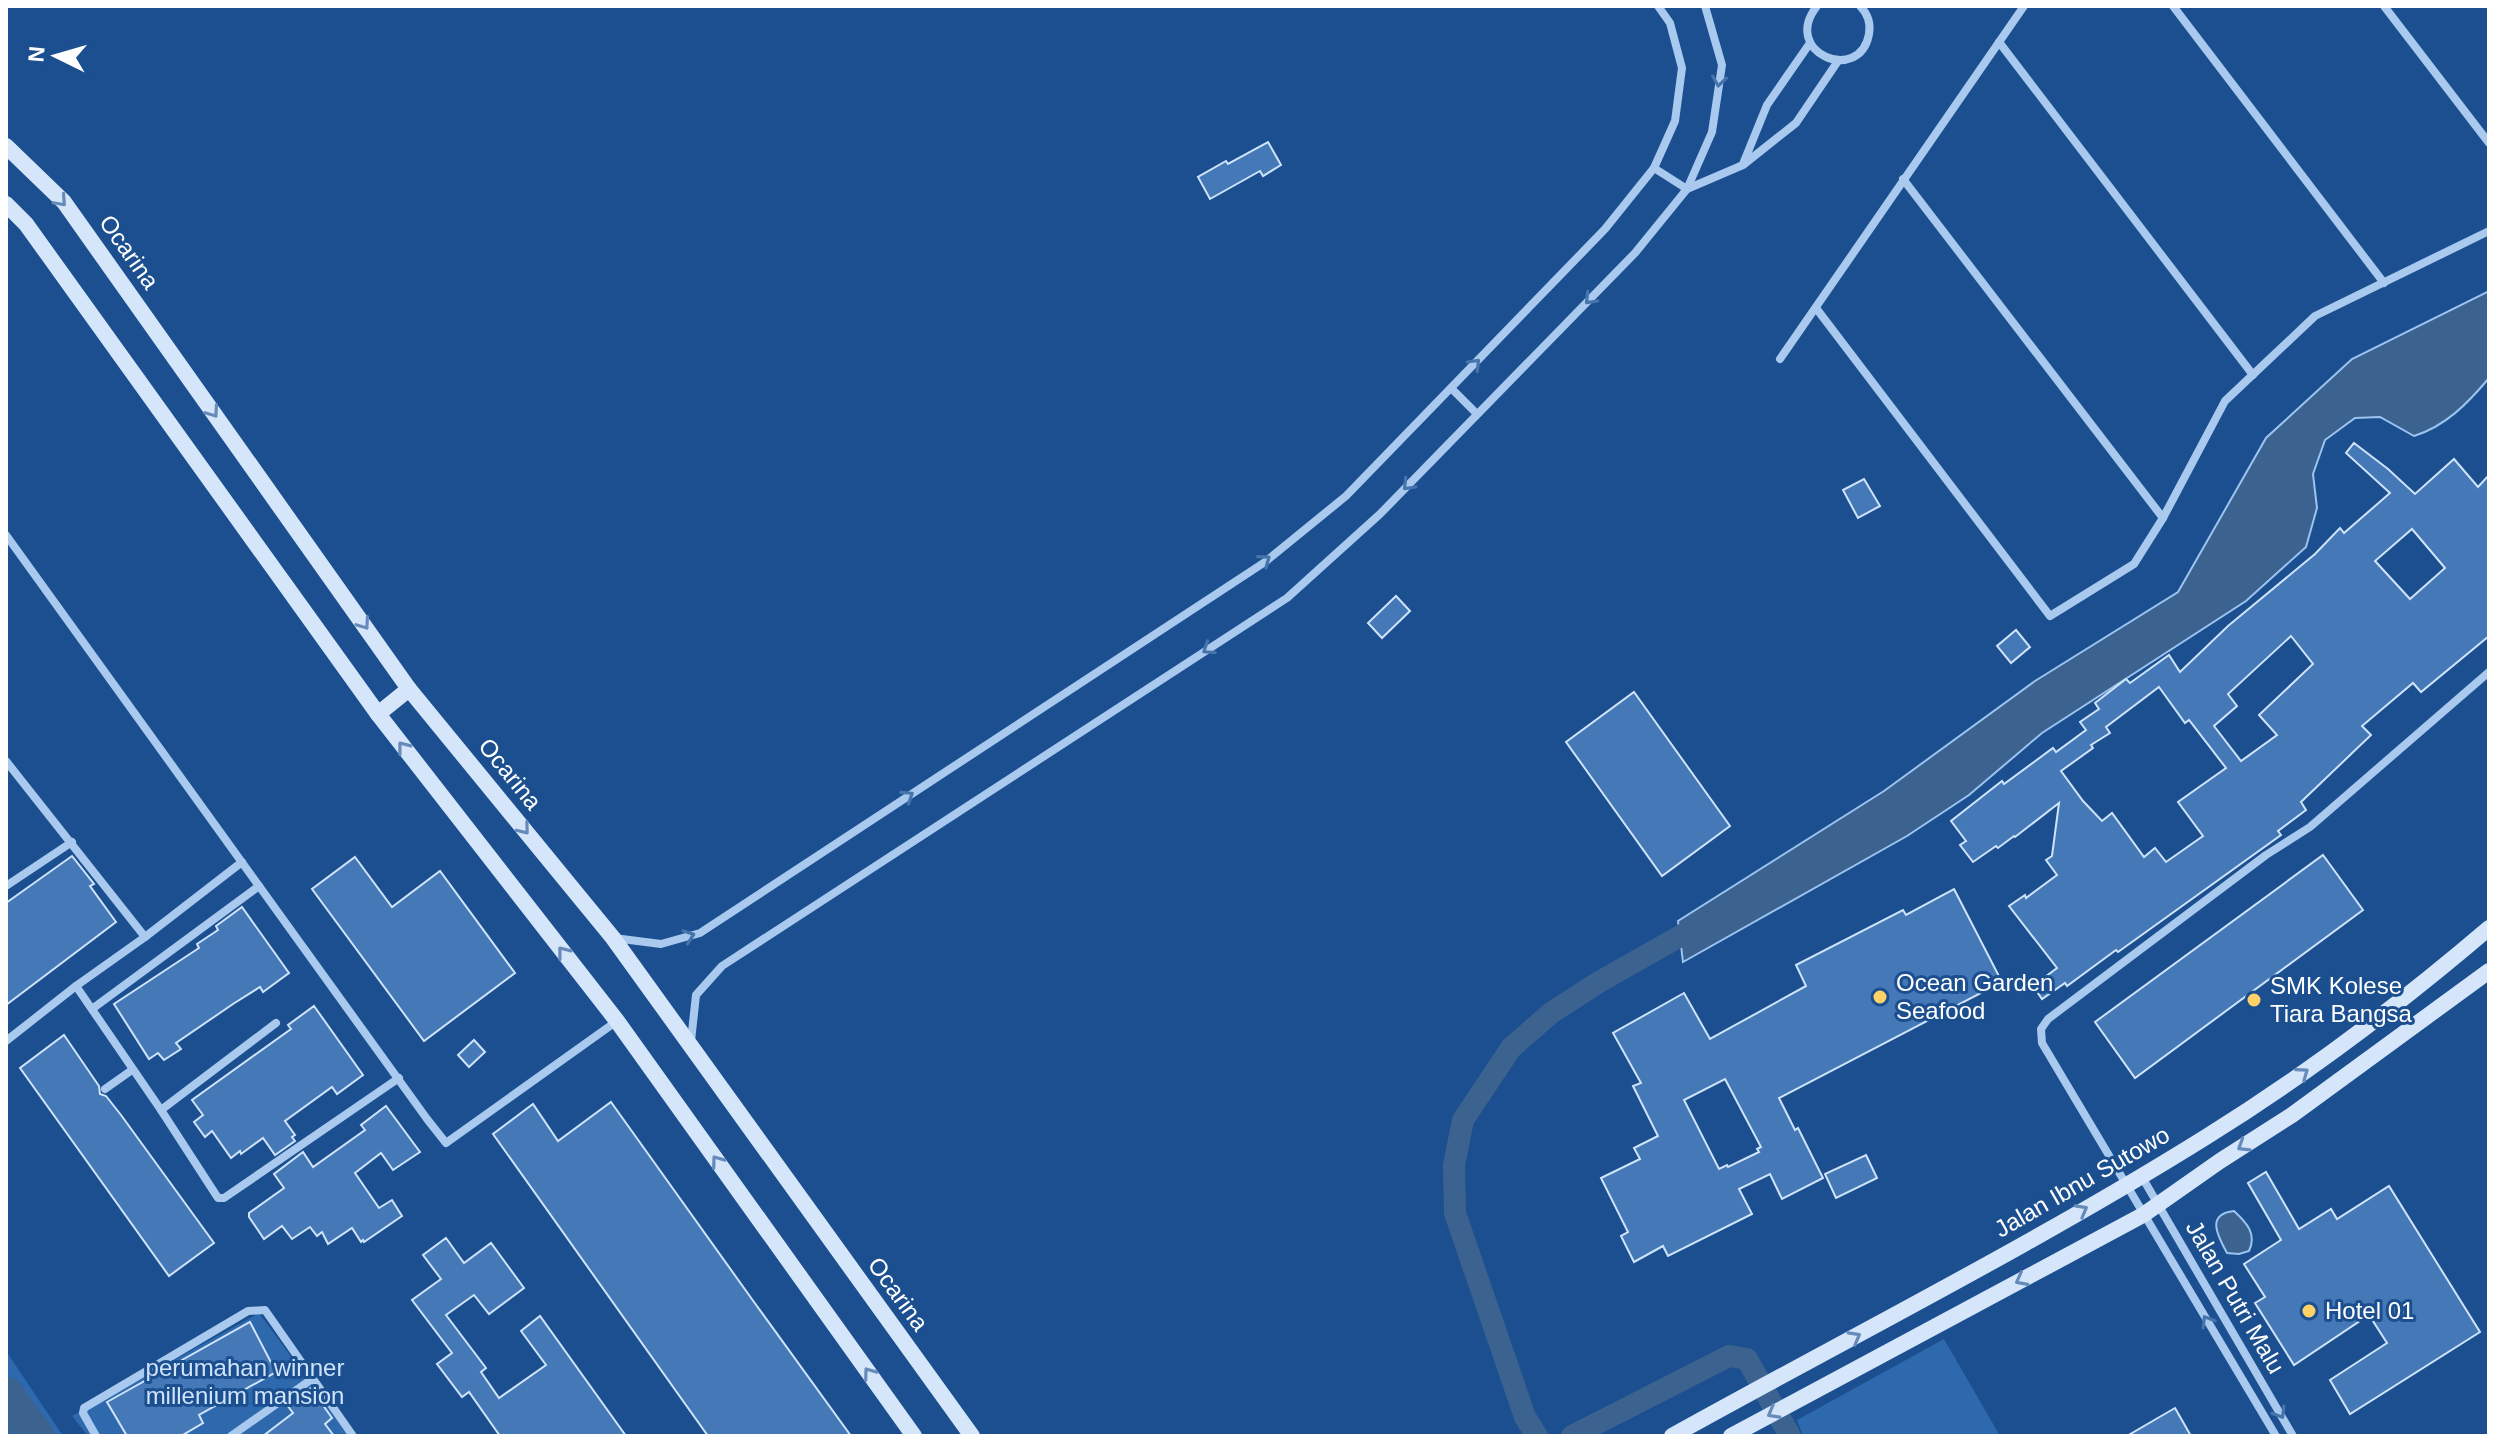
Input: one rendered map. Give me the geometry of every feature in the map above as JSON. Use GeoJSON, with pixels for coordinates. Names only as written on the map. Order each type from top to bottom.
{"type":"FeatureCollection","features":[{"type":"Feature","properties":{"kind":"main road","name":"Ocarina"},"geometry":{"type":"LineString","coordinates":[[6,146],[64,202],[409,689],[613,938],[972,1436]]}},
{"type":"Feature","properties":{"kind":"main road"},"geometry":{"type":"LineString","coordinates":[[6,204],[35,237],[378,714],[617,1021],[914,1436]]}},
{"type":"Feature","properties":{"kind":"main road"},"geometry":{"type":"LineString","coordinates":[[378,714],[409,689]]}},
{"type":"Feature","properties":{"kind":"main road","name":"Jalan Ibnu Sutowo"},"geometry":{"type":"LineString","coordinates":[[1672,1436],[2142,1177],[2298,1077],[2426,981],[2489,928]]}},
{"type":"Feature","properties":{"kind":"main road"},"geometry":{"type":"LineString","coordinates":[[1737,1433],[2143,1215],[2292,1115],[2489,971]]}},
{"type":"Feature","properties":{"kind":"street"},"geometry":{"type":"LineString","coordinates":[[613,938],[661,944],[700,933],[1265,562],[1346,496],[1605,229],[1654,168],[1675,121],[1682,68],[1670,23],[1658,6]]}},
{"type":"Feature","properties":{"kind":"street"},"geometry":{"type":"LineString","coordinates":[[690,1048],[696,995],[722,966],[1287,598],[1380,514],[1635,253],[1687,189],[1712,132],[1722,65],[1705,6]]}},
{"type":"Feature","properties":{"kind":"street"},"geometry":{"type":"LineString","coordinates":[[1817,6],[1810,15],[1807,29],[1810,43],[1817,52],[1838,61],[1850,59],[1867,43],[1869,19],[1860,6]]}},
{"type":"Feature","properties":{"kind":"street"},"geometry":{"type":"LineString","coordinates":[[1780,359],[2024,6]]}},
{"type":"Feature","properties":{"kind":"street"},"geometry":{"type":"LineString","coordinates":[[2173,6],[2384,283]]}},
{"type":"Feature","properties":{"kind":"street"},"geometry":{"type":"LineString","coordinates":[[2384,6],[2489,143]]}},
{"type":"Feature","properties":{"kind":"street"},"geometry":{"type":"LineString","coordinates":[[1999,42],[2253,375]]}},
{"type":"Feature","properties":{"kind":"street"},"geometry":{"type":"LineString","coordinates":[[1743,165],[1767,105],[1810,43]]}},
{"type":"Feature","properties":{"kind":"street"},"geometry":{"type":"LineString","coordinates":[[1687,189],[1743,165],[1796,123],[1838,61]]}},
{"type":"Feature","properties":{"kind":"street"},"geometry":{"type":"LineString","coordinates":[[1654,168],[1687,189]]}},
{"type":"Feature","properties":{"kind":"street"},"geometry":{"type":"LineString","coordinates":[[1903,179],[2163,518]]}},
{"type":"Feature","properties":{"kind":"street"},"geometry":{"type":"LineString","coordinates":[[1816,308],[2050,616],[2134,564],[2163,518],[2225,401],[2315,316],[2489,231]]}},
{"type":"Feature","properties":{"kind":"street"},"geometry":{"type":"LineString","coordinates":[[1451,388],[1477,414]]}},
{"type":"Feature","properties":{"kind":"street"},"geometry":{"type":"LineString","coordinates":[[6,535],[446,1143],[617,1021]]}},
{"type":"Feature","properties":{"kind":"street","name":"Jalan Putri Malu"},"geometry":{"type":"LineString","coordinates":[[2276,1436],[2042,1043],[2041,1029],[2048,1019],[2266,855],[2310,827],[2489,672]]}},
{"type":"Feature","properties":{"kind":"street"},"geometry":{"type":"LineString","coordinates":[[6,761],[145,937]]}},
{"type":"Feature","properties":{"kind":"street"},"geometry":{"type":"LineString","coordinates":[[6,886],[72,842]]}},
{"type":"Feature","properties":{"kind":"street"},"geometry":{"type":"LineString","coordinates":[[6,1041],[242,862]]}},
{"type":"Feature","properties":{"kind":"street"},"geometry":{"type":"LineString","coordinates":[[92,1009],[259,886]]}},
{"type":"Feature","properties":{"kind":"street"},"geometry":{"type":"LineString","coordinates":[[76,986],[218,1198],[399,1078]]}},
{"type":"Feature","properties":{"kind":"street"},"geometry":{"type":"LineString","coordinates":[[161,1110],[276,1023]]}},
{"type":"Feature","properties":{"kind":"street"},"geometry":{"type":"LineString","coordinates":[[105,1089],[132,1070]]}},
{"type":"Feature","properties":{"kind":"street","name":"Jalan Putri Malu"},"geometry":{"type":"LineString","coordinates":[[2142,1177],[2293,1436]]}},
{"type":"Feature","properties":{"kind":"street"},"geometry":{"type":"LineString","coordinates":[[96,1436],[83,1413],[84,1408],[253,1310],[265,1310],[353,1436]]}},
{"type":"Feature","properties":{"kind":"street"},"geometry":{"type":"LineString","coordinates":[[231,1436],[312,1379]]}},
{"type":"Feature","properties":{"kind":"green space","name":"perumahan winner millenium mansion"},"geometry":{"type":"Polygon","coordinates":[[[259,1313],[350,1436],[88,1436],[72,1416],[259,1313]]]}},
{"type":"Feature","properties":{"kind":"green space"},"geometry":{"type":"Polygon","coordinates":[[[1944,1339],[2000,1436],[1803,1436],[1797,1420],[1944,1339]]]}},
{"type":"Feature","properties":{"kind":"green space"},"geometry":{"type":"Polygon","coordinates":[[[6,1351],[63,1436],[6,1436],[6,1351]]]}},
{"type":"Feature","properties":{"kind":"shaded area"},"geometry":{"type":"Polygon","coordinates":[[[2489,291],[2489,378],[2456,413],[2426,432],[2414,436],[2380,417],[2355,418],[2325,440],[2313,474],[2317,508],[2306,547],[2246,601],[2042,733],[1969,795],[1907,836],[1683,962],[1678,921],[1884,791],[2035,681],[2178,592],[2266,438],[2352,359],[2489,291]]]}},
{"type":"Feature","properties":{"kind":"shaded area"},"geometry":{"type":"Polygon","coordinates":[[[2234,1211],[2247,1224],[2252,1239],[2249,1251],[2239,1254],[2227,1253],[2216,1226],[2220,1216],[2234,1211]]]}},
{"type":"Feature","properties":{"kind":"building"},"geometry":{"type":"Polygon","coordinates":[[[1268,142],[1281,165],[1263,176],[1260,171],[1210,199],[1198,177],[1268,142]]]}},
{"type":"Feature","properties":{"kind":"building"},"geometry":{"type":"Polygon","coordinates":[[[2354,443],[2415,494],[2454,459],[2478,487],[2489,475],[2489,636],[2421,692],[2413,683],[2362,726],[2371,735],[2301,802],[2306,810],[2278,831],[2281,835],[2118,952],[2116,950],[2067,986],[2065,983],[2042,999],[2033,986],[2057,968],[2009,906],[2025,895],[2026,898],[2057,875],[2046,860],[2052,856],[2059,803],[2015,837],[1973,862],[1960,845],[1966,841],[1951,821],[2002,781],[2004,784],[2053,748],[2056,752],[2086,730],[2080,722],[2099,709],[2095,703],[2126,679],[2130,683],[2169,655],[2180,672],[2228,626],[2315,554],[2340,528],[2344,533],[2390,493],[2346,453],[2354,443]],[[2412,529],[2375,561],[2410,599],[2445,568],[2412,529]],[[2291,636],[2228,694],[2237,706],[2214,726],[2241,761],[2277,735],[2259,715],[2313,664],[2291,636]],[[2159,687],[2106,727],[2110,733],[2061,771],[2102,821],[2112,813],[2144,857],[2155,848],[2166,862],[2203,836],[2178,802],[2226,768],[2189,720],[2185,723],[2159,687]]]}},
{"type":"Feature","properties":{"kind":"building"},"geometry":{"type":"Polygon","coordinates":[[[1864,479],[1880,506],[1858,518],[1843,490],[1864,479]]]}},
{"type":"Feature","properties":{"kind":"building"},"geometry":{"type":"Polygon","coordinates":[[[1396,596],[1410,611],[1382,638],[1368,623],[1396,596]]]}},
{"type":"Feature","properties":{"kind":"building"},"geometry":{"type":"Polygon","coordinates":[[[2016,630],[2030,647],[2011,663],[1997,646],[2016,630]]]}},
{"type":"Feature","properties":{"kind":"building"},"geometry":{"type":"Polygon","coordinates":[[[1634,692],[1730,826],[1662,876],[1566,742],[1634,692]]]}},
{"type":"Feature","properties":{"kind":"building"},"geometry":{"type":"Polygon","coordinates":[[[2323,855],[2363,910],[2135,1078],[2095,1022],[2323,855]]]}},
{"type":"Feature","properties":{"kind":"building"},"geometry":{"type":"Polygon","coordinates":[[[72,856],[94,884],[90,886],[116,922],[6,1005],[6,903],[72,856]]]}},
{"type":"Feature","properties":{"kind":"building"},"geometry":{"type":"Polygon","coordinates":[[[355,857],[392,907],[440,871],[515,973],[424,1041],[312,889],[355,857]]]}},
{"type":"Feature","properties":{"kind":"building"},"geometry":{"type":"Polygon","coordinates":[[[1954,889],[2002,982],[1779,1098],[1823,1178],[1782,1199],[1770,1174],[1739,1189],[1752,1214],[1668,1256],[1663,1246],[1634,1262],[1621,1236],[1628,1232],[1601,1178],[1640,1159],[1634,1148],[1658,1136],[1633,1086],[1641,1083],[1613,1033],[1684,993],[1710,1039],[1806,986],[1796,965],[1903,910],[1906,915],[1954,889]],[[1725,1079],[1684,1100],[1719,1169],[1759,1152],[1757,1149],[1761,1147],[1725,1079]]]}},
{"type":"Feature","properties":{"kind":"building"},"geometry":{"type":"Polygon","coordinates":[[[242,907],[289,973],[263,992],[260,987],[176,1043],[181,1049],[164,1060],[158,1053],[149,1059],[114,1004],[199,948],[197,944],[218,930],[216,926],[242,907]]]}},
{"type":"Feature","properties":{"kind":"building"},"geometry":{"type":"Polygon","coordinates":[[[314,1006],[363,1075],[337,1094],[332,1087],[285,1121],[295,1135],[292,1137],[295,1141],[275,1155],[263,1138],[231,1158],[212,1131],[205,1137],[194,1122],[203,1115],[192,1100],[291,1029],[288,1025],[314,1006]]]}},
{"type":"Feature","properties":{"kind":"building"},"geometry":{"type":"Polygon","coordinates":[[[64,1035],[99,1086],[100,1094],[106,1096],[121,1115],[214,1243],[169,1276],[20,1068],[64,1035]]]}},
{"type":"Feature","properties":{"kind":"building"},"geometry":{"type":"Polygon","coordinates":[[[474,1040],[485,1052],[469,1067],[458,1055],[474,1040]]]}},
{"type":"Feature","properties":{"kind":"building"},"geometry":{"type":"Polygon","coordinates":[[[611,1102],[851,1436],[708,1436],[493,1134],[533,1104],[558,1141],[611,1102]]]}},
{"type":"Feature","properties":{"kind":"building"},"geometry":{"type":"Polygon","coordinates":[[[386,1106],[420,1152],[393,1170],[381,1153],[355,1173],[379,1208],[392,1200],[402,1216],[364,1242],[352,1228],[328,1244],[322,1232],[317,1236],[310,1227],[292,1239],[282,1226],[264,1239],[249,1213],[284,1188],[274,1174],[303,1152],[313,1167],[365,1130],[361,1125],[386,1106]]]}},
{"type":"Feature","properties":{"kind":"building"},"geometry":{"type":"Polygon","coordinates":[[[1866,1155],[1877,1178],[1836,1198],[1825,1174],[1866,1155]]]}},
{"type":"Feature","properties":{"kind":"building"},"geometry":{"type":"Polygon","coordinates":[[[2266,1172],[2299,1229],[2331,1209],[2337,1219],[2389,1186],[2480,1332],[2350,1414],[2330,1380],[2387,1343],[2369,1315],[2294,1365],[2255,1303],[2265,1297],[2244,1264],[2281,1240],[2248,1183],[2266,1172]]]}},
{"type":"Feature","properties":{"kind":"building"},"geometry":{"type":"Polygon","coordinates":[[[446,1238],[464,1263],[491,1243],[524,1288],[489,1314],[474,1295],[446,1315],[486,1368],[481,1372],[499,1398],[546,1365],[521,1331],[540,1316],[626,1436],[500,1436],[469,1392],[462,1397],[437,1364],[452,1353],[412,1300],[441,1279],[423,1255],[446,1238]]]}},
{"type":"Feature","properties":{"kind":"building"},"geometry":{"type":"Polygon","coordinates":[[[250,1322],[276,1372],[199,1415],[203,1423],[181,1436],[127,1436],[107,1402],[250,1322]]]}},
{"type":"Feature","properties":{"kind":"building"},"geometry":{"type":"Polygon","coordinates":[[[311,1388],[332,1418],[325,1424],[334,1436],[263,1436],[293,1413],[287,1405],[311,1388]]]}},
{"type":"Feature","properties":{"kind":"building"},"geometry":{"type":"Polygon","coordinates":[[[2175,1408],[2191,1436],[2127,1436],[2175,1408]]]}},
{"type":"Feature","properties":{"kind":"waterway"},"geometry":{"type":"LineString","coordinates":[[1537,1436],[1525,1417],[1455,1213],[1454,1165],[1463,1120],[1511,1048],[1551,1013],[1705,922]]}},
{"type":"Feature","properties":{"kind":"waterway"},"geometry":{"type":"LineString","coordinates":[[1572,1436],[1729,1356],[1747,1359],[1790,1436]]}},
{"type":"Feature","properties":{"kind":"waterway"},"geometry":{"type":"LineString","coordinates":[[6,1395],[36,1436]]}},
{"type":"Feature","properties":{"kind":"place","name":"Ocean Garden Seafood"},"geometry":{"type":"Point","coordinates":[1880,997]}},
{"type":"Feature","properties":{"kind":"place","name":"SMK Kolese Tiara Bangsa"},"geometry":{"type":"Point","coordinates":[2254,1000]}},
{"type":"Feature","properties":{"kind":"place","name":"Hotel 01"},"geometry":{"type":"Point","coordinates":[2309,1311]}}]}
